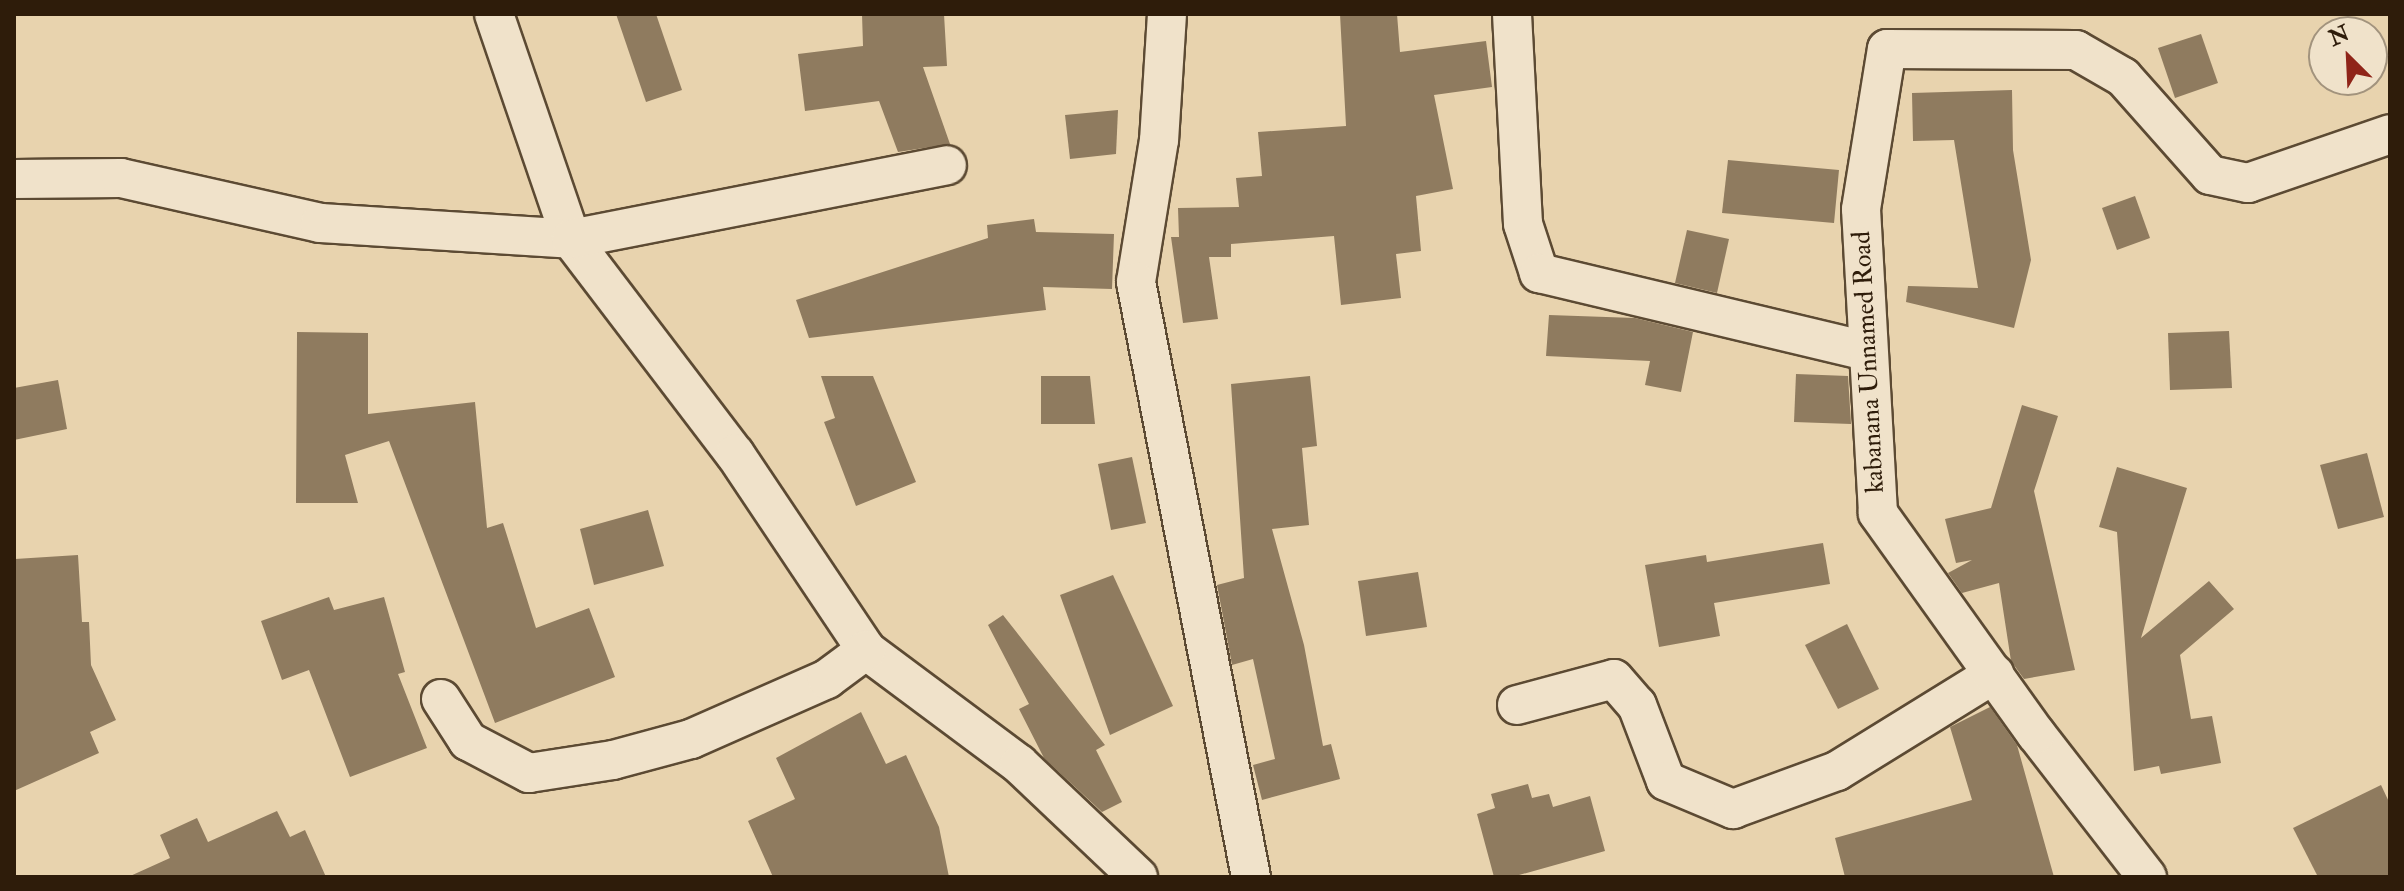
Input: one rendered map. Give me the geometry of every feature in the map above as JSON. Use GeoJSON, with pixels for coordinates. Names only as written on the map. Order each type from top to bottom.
{"type":"FeatureCollection","features":[{"type":"Feature","properties":{"kind":"street"},"geometry":{"type":"LineString","coordinates":[[494,14],[571,239],[735,454],[866,650],[1019,764],[1138,877]]}},
{"type":"Feature","properties":{"kind":"street"},"geometry":{"type":"LineString","coordinates":[[1167,14],[1159,140],[1136,282],[1251,877]]}},
{"type":"Feature","properties":{"kind":"street"},"geometry":{"type":"LineString","coordinates":[[1512,14],[1523,224],[1539,273],[1867,351]]}},
{"type":"Feature","properties":{"kind":"street","name":"kabanana Unnamed Road"},"geometry":{"type":"LineString","coordinates":[[2147,877],[1878,513],[1861,209],[1887,49],[2076,50],[2123,77],[2210,175],[2248,183],[2390,134]]}},
{"type":"Feature","properties":{"kind":"street"},"geometry":{"type":"LineString","coordinates":[[14,179],[121,178],[320,223],[571,239],[947,165]]}},
{"type":"Feature","properties":{"kind":"street"},"geometry":{"type":"LineString","coordinates":[[441,699],[468,741],[529,773],[613,760],[691,739],[827,679],[866,650]]}},
{"type":"Feature","properties":{"kind":"street"},"geometry":{"type":"LineString","coordinates":[[1517,705],[1614,679],[1637,705],[1666,781],[1733,809],[1837,771],[1994,674]]}},
{"type":"Feature","properties":{"kind":"building"},"geometry":{"type":"Polygon","coordinates":[[[616,14],[656,14],[682,90],[646,102],[616,14]]]}},
{"type":"Feature","properties":{"kind":"building"},"geometry":{"type":"Polygon","coordinates":[[[862,14],[944,14],[947,66],[923,67],[950,144],[898,152],[879,101],[805,111],[798,54],[863,46],[862,14]]]}},
{"type":"Feature","properties":{"kind":"building"},"geometry":{"type":"Polygon","coordinates":[[[1340,14],[1397,14],[1400,52],[1486,41],[1492,87],[1434,95],[1453,189],[1416,196],[1421,251],[1396,254],[1401,298],[1341,305],[1334,236],[1231,244],[1231,257],[1209,257],[1218,319],[1183,323],[1171,237],[1179,237],[1178,208],[1239,207],[1236,178],[1262,176],[1258,132],[1346,126],[1340,14]]]}},
{"type":"Feature","properties":{"kind":"building"},"geometry":{"type":"Polygon","coordinates":[[[2201,34],[2218,83],[2175,98],[2158,48],[2201,34]]]}},
{"type":"Feature","properties":{"kind":"building"},"geometry":{"type":"Polygon","coordinates":[[[2012,90],[2013,150],[2031,260],[2014,328],[1906,302],[1908,286],[1978,288],[1954,140],[1913,141],[1912,93],[2012,90]]]}},
{"type":"Feature","properties":{"kind":"building"},"geometry":{"type":"Polygon","coordinates":[[[1118,110],[1116,154],[1070,159],[1065,115],[1118,110]]]}},
{"type":"Feature","properties":{"kind":"building"},"geometry":{"type":"Polygon","coordinates":[[[1728,160],[1839,170],[1834,223],[1722,213],[1728,160]]]}},
{"type":"Feature","properties":{"kind":"building"},"geometry":{"type":"Polygon","coordinates":[[[2135,196],[2150,238],[2117,250],[2102,208],[2135,196]]]}},
{"type":"Feature","properties":{"kind":"building"},"geometry":{"type":"Polygon","coordinates":[[[1034,219],[1036,232],[1114,234],[1112,289],[1043,287],[1046,310],[809,338],[796,300],[988,238],[987,225],[1034,219]]]}},
{"type":"Feature","properties":{"kind":"building"},"geometry":{"type":"Polygon","coordinates":[[[1687,230],[1729,239],[1717,293],[1675,283],[1687,230]]]}},
{"type":"Feature","properties":{"kind":"building"},"geometry":{"type":"Polygon","coordinates":[[[1549,315],[1635,318],[1693,332],[1681,392],[1645,385],[1650,361],[1546,356],[1549,315]]]}},
{"type":"Feature","properties":{"kind":"building"},"geometry":{"type":"Polygon","coordinates":[[[2229,331],[2232,388],[2170,390],[2168,333],[2229,331]]]}},
{"type":"Feature","properties":{"kind":"building"},"geometry":{"type":"Polygon","coordinates":[[[297,332],[368,333],[368,414],[475,402],[487,528],[503,523],[536,628],[589,608],[615,677],[495,723],[389,441],[345,455],[358,503],[296,503],[297,332]]]}},
{"type":"Feature","properties":{"kind":"building"},"geometry":{"type":"Polygon","coordinates":[[[1796,374],[1848,376],[1851,424],[1794,422],[1796,374]]]}},
{"type":"Feature","properties":{"kind":"building"},"geometry":{"type":"Polygon","coordinates":[[[821,376],[873,376],[916,482],[856,506],[824,422],[835,418],[821,376]]]}},
{"type":"Feature","properties":{"kind":"building"},"geometry":{"type":"Polygon","coordinates":[[[1041,376],[1090,376],[1095,424],[1041,424],[1041,376]]]}},
{"type":"Feature","properties":{"kind":"building"},"geometry":{"type":"Polygon","coordinates":[[[1310,376],[1317,446],[1302,448],[1309,525],[1272,529],[1304,645],[1323,746],[1331,744],[1340,779],[1262,800],[1253,765],[1275,759],[1253,659],[1232,665],[1217,585],[1244,578],[1231,384],[1310,376]]]}},
{"type":"Feature","properties":{"kind":"building"},"geometry":{"type":"Polygon","coordinates":[[[58,380],[67,429],[14,440],[14,388],[58,380]]]}},
{"type":"Feature","properties":{"kind":"building"},"geometry":{"type":"Polygon","coordinates":[[[2022,405],[2058,416],[2034,491],[2075,670],[2024,679],[2011,661],[1999,583],[1962,593],[1948,573],[1972,560],[1956,563],[1945,519],[1991,508],[2022,405]]]}},
{"type":"Feature","properties":{"kind":"building"},"geometry":{"type":"Polygon","coordinates":[[[2367,453],[2384,517],[2338,529],[2320,465],[2367,453]]]}},
{"type":"Feature","properties":{"kind":"building"},"geometry":{"type":"Polygon","coordinates":[[[1132,457],[1146,523],[1111,530],[1098,464],[1132,457]]]}},
{"type":"Feature","properties":{"kind":"building"},"geometry":{"type":"Polygon","coordinates":[[[2117,467],[2187,488],[2141,638],[2209,581],[2234,609],[2180,655],[2191,719],[2212,716],[2221,763],[2161,774],[2159,766],[2134,771],[2117,532],[2099,527],[2117,467]]]}},
{"type":"Feature","properties":{"kind":"building"},"geometry":{"type":"Polygon","coordinates":[[[648,510],[664,566],[594,585],[580,529],[648,510]]]}},
{"type":"Feature","properties":{"kind":"building"},"geometry":{"type":"Polygon","coordinates":[[[1823,543],[1830,584],[1714,603],[1720,636],[1659,647],[1645,565],[1706,555],[1707,562],[1823,543]]]}},
{"type":"Feature","properties":{"kind":"building"},"geometry":{"type":"Polygon","coordinates":[[[78,555],[82,622],[89,622],[91,665],[116,720],[90,732],[99,753],[14,791],[15,559],[78,555]]]}},
{"type":"Feature","properties":{"kind":"building"},"geometry":{"type":"Polygon","coordinates":[[[1418,572],[1427,627],[1366,636],[1358,581],[1418,572]]]}},
{"type":"Feature","properties":{"kind":"building"},"geometry":{"type":"Polygon","coordinates":[[[1113,575],[1173,706],[1110,735],[1060,595],[1113,575]]]}},
{"type":"Feature","properties":{"kind":"building"},"geometry":{"type":"Polygon","coordinates":[[[329,597],[334,610],[384,597],[405,672],[398,674],[427,748],[350,777],[309,670],[282,680],[261,621],[329,597]]]}},
{"type":"Feature","properties":{"kind":"building"},"geometry":{"type":"Polygon","coordinates":[[[1003,615],[1105,745],[1096,750],[1122,802],[1102,812],[1044,758],[1019,709],[1029,704],[988,625],[1003,615]]]}},
{"type":"Feature","properties":{"kind":"building"},"geometry":{"type":"Polygon","coordinates":[[[1847,624],[1879,689],[1838,709],[1805,645],[1847,624]]]}},
{"type":"Feature","properties":{"kind":"building"},"geometry":{"type":"Polygon","coordinates":[[[1990,707],[2017,745],[2054,877],[1845,877],[1835,838],[1972,800],[1950,727],[1990,707]]]}},
{"type":"Feature","properties":{"kind":"building"},"geometry":{"type":"Polygon","coordinates":[[[861,712],[886,764],[906,755],[939,827],[949,877],[773,877],[748,821],[795,799],[776,758],[861,712]]]}},
{"type":"Feature","properties":{"kind":"building"},"geometry":{"type":"Polygon","coordinates":[[[1528,784],[1532,798],[1549,794],[1553,807],[1590,796],[1605,851],[1512,877],[1494,877],[1477,814],[1495,808],[1491,794],[1528,784]]]}},
{"type":"Feature","properties":{"kind":"building"},"geometry":{"type":"Polygon","coordinates":[[[2381,785],[2390,804],[2390,877],[2318,877],[2293,828],[2381,785]]]}},
{"type":"Feature","properties":{"kind":"building"},"geometry":{"type":"Polygon","coordinates":[[[277,811],[290,837],[305,830],[326,877],[128,877],[170,858],[160,835],[197,818],[208,842],[277,811]]]}}]}
